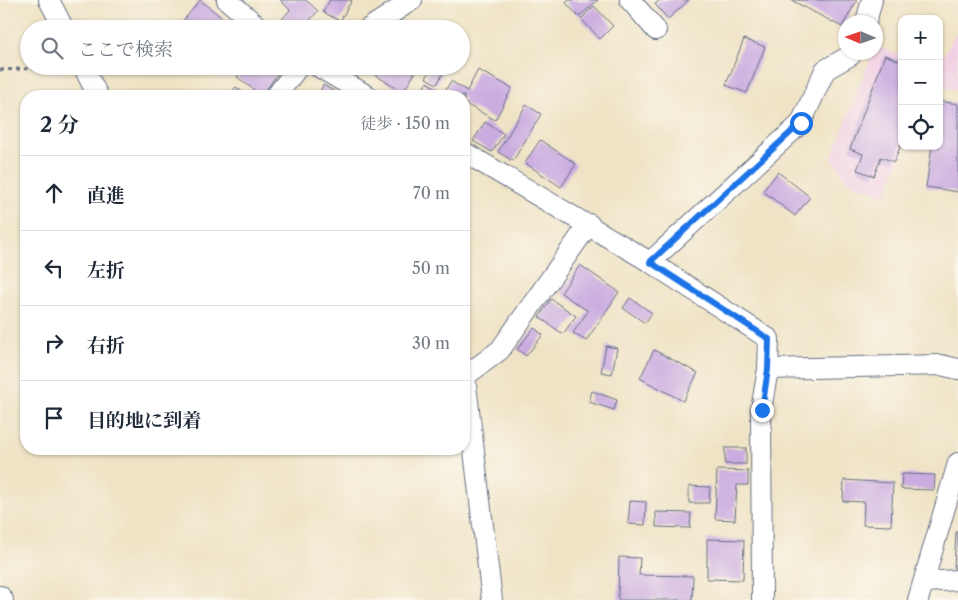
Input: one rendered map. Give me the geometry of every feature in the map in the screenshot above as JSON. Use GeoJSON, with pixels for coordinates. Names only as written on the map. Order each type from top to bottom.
{"type":"FeatureCollection","features":[{"type":"Feature","properties":{"kind":"street"},"geometry":{"type":"LineString","coordinates":[[49,0],[59,20]]}},
{"type":"Feature","properties":{"kind":"street"},"geometry":{"type":"LineString","coordinates":[[227,0],[238,20]]}},
{"type":"Feature","properties":{"kind":"street"},"geometry":{"type":"LineString","coordinates":[[382,20],[412,0]]}},
{"type":"Feature","properties":{"kind":"street"},"geometry":{"type":"LineString","coordinates":[[630,0],[656,30]]}},
{"type":"Feature","properties":{"kind":"street"},"geometry":{"type":"LineString","coordinates":[[868,15],[872,0]]}},
{"type":"Feature","properties":{"kind":"street"},"geometry":{"type":"LineString","coordinates":[[650,262],[801,123],[825,70],[842,60]]}},
{"type":"Feature","properties":{"kind":"street"},"geometry":{"type":"LineString","coordinates":[[88,75],[95,90]]}},
{"type":"Feature","properties":{"kind":"street"},"geometry":{"type":"LineString","coordinates":[[281,90],[292,75]]}},
{"type":"Feature","properties":{"kind":"street"},"geometry":{"type":"LineString","coordinates":[[332,75],[358,90]]}},
{"type":"Feature","properties":{"kind":"street"},"geometry":{"type":"LineString","coordinates":[[470,155],[589,224],[769,339],[768,369],[762,410],[762,600]]}},
{"type":"Feature","properties":{"kind":"street"},"geometry":{"type":"LineString","coordinates":[[470,372],[500,350],[589,224]]}},
{"type":"Feature","properties":{"kind":"street"},"geometry":{"type":"LineString","coordinates":[[768,369],[941,365],[958,369]]}},
{"type":"Feature","properties":{"kind":"street"},"geometry":{"type":"LineString","coordinates":[[470,425],[492,600]]}},
{"type":"Feature","properties":{"kind":"street"},"geometry":{"type":"LineString","coordinates":[[921,591],[958,463]]}},
{"type":"Feature","properties":{"kind":"street"},"geometry":{"type":"LineString","coordinates":[[921,591],[958,580]]}},
{"type":"Feature","properties":{"kind":"street"},"geometry":{"type":"LineString","coordinates":[[0,596],[2,600]]}},
{"type":"Feature","properties":{"kind":"path"},"geometry":{"type":"LineString","coordinates":[[0,70],[20,69]]}},
{"type":"Feature","properties":{"kind":"shaded area"},"geometry":{"type":"Polygon","coordinates":[[[955,34],[958,36],[958,90],[943,88],[943,57],[955,34]]]}},
{"type":"Feature","properties":{"kind":"shaded area"},"geometry":{"type":"Polygon","coordinates":[[[883,49],[898,54],[898,150],[903,150],[885,196],[847,181],[832,158],[869,60],[883,60],[883,49]]]}},
{"type":"Feature","properties":{"kind":"building"},"geometry":{"type":"Polygon","coordinates":[[[200,0],[225,20],[184,20],[200,0]]]}},
{"type":"Feature","properties":{"kind":"building"},"geometry":{"type":"Polygon","coordinates":[[[280,0],[306,0],[318,11],[310,20],[281,20],[290,10],[280,0]]]}},
{"type":"Feature","properties":{"kind":"building"},"geometry":{"type":"Polygon","coordinates":[[[330,0],[352,0],[341,20],[323,12],[330,0]]]}},
{"type":"Feature","properties":{"kind":"building"},"geometry":{"type":"Polygon","coordinates":[[[569,0],[598,0],[579,17],[566,3],[569,0]]]}},
{"type":"Feature","properties":{"kind":"building"},"geometry":{"type":"Polygon","coordinates":[[[660,0],[689,0],[668,19],[655,4],[660,0]]]}},
{"type":"Feature","properties":{"kind":"building"},"geometry":{"type":"Polygon","coordinates":[[[791,0],[857,0],[849,15],[838,15],[838,25],[791,0]]]}},
{"type":"Feature","properties":{"kind":"building"},"geometry":{"type":"Polygon","coordinates":[[[594,6],[613,26],[600,39],[581,19],[594,6]]]}},
{"type":"Feature","properties":{"kind":"building"},"geometry":{"type":"Polygon","coordinates":[[[744,39],[765,47],[747,93],[726,85],[744,39]]]}},
{"type":"Feature","properties":{"kind":"building"},"geometry":{"type":"Polygon","coordinates":[[[885,55],[898,60],[899,150],[894,162],[881,157],[874,176],[857,170],[863,154],[850,149],[885,55]]]}},
{"type":"Feature","properties":{"kind":"building"},"geometry":{"type":"Polygon","coordinates":[[[478,70],[512,88],[495,120],[470,106],[470,90],[468,90],[478,70]]]}},
{"type":"Feature","properties":{"kind":"building"},"geometry":{"type":"Polygon","coordinates":[[[238,75],[277,75],[266,90],[254,90],[237,77],[238,75]]]}},
{"type":"Feature","properties":{"kind":"building"},"geometry":{"type":"Polygon","coordinates":[[[375,75],[414,75],[404,90],[400,90],[375,75]]]}},
{"type":"Feature","properties":{"kind":"building"},"geometry":{"type":"Polygon","coordinates":[[[428,75],[442,75],[437,84],[426,78],[428,75]]]}},
{"type":"Feature","properties":{"kind":"building"},"geometry":{"type":"Polygon","coordinates":[[[451,81],[465,90],[446,90],[451,81]]]}},
{"type":"Feature","properties":{"kind":"building"},"geometry":{"type":"Polygon","coordinates":[[[427,82],[438,89],[437,90],[422,90],[427,82]]]}},
{"type":"Feature","properties":{"kind":"building"},"geometry":{"type":"Polygon","coordinates":[[[323,85],[332,90],[321,90],[323,85]]]}},
{"type":"Feature","properties":{"kind":"building"},"geometry":{"type":"Polygon","coordinates":[[[943,102],[958,104],[958,192],[926,187],[931,150],[943,150],[943,102]]]}},
{"type":"Feature","properties":{"kind":"building"},"geometry":{"type":"Polygon","coordinates":[[[526,105],[541,114],[513,161],[498,152],[526,105]]]}},
{"type":"Feature","properties":{"kind":"building"},"geometry":{"type":"Polygon","coordinates":[[[485,122],[504,134],[492,152],[473,141],[485,122]]]}},
{"type":"Feature","properties":{"kind":"building"},"geometry":{"type":"Polygon","coordinates":[[[540,140],[576,164],[561,187],[525,163],[540,140]]]}},
{"type":"Feature","properties":{"kind":"building"},"geometry":{"type":"Polygon","coordinates":[[[778,172],[810,197],[795,216],[763,191],[778,172]]]}},
{"type":"Feature","properties":{"kind":"building"},"geometry":{"type":"Polygon","coordinates":[[[580,265],[619,292],[586,341],[573,333],[588,311],[561,293],[580,265]]]}},
{"type":"Feature","properties":{"kind":"building"},"geometry":{"type":"Polygon","coordinates":[[[630,298],[652,313],[645,323],[623,308],[630,298]]]}},
{"type":"Feature","properties":{"kind":"building"},"geometry":{"type":"Polygon","coordinates":[[[551,299],[576,316],[563,334],[539,317],[551,299]]]}},
{"type":"Feature","properties":{"kind":"building"},"geometry":{"type":"Polygon","coordinates":[[[534,328],[543,335],[526,356],[517,349],[534,328]]]}},
{"type":"Feature","properties":{"kind":"building"},"geometry":{"type":"Polygon","coordinates":[[[606,346],[617,348],[612,374],[601,372],[606,346]]]}},
{"type":"Feature","properties":{"kind":"building"},"geometry":{"type":"Polygon","coordinates":[[[654,350],[698,373],[683,401],[640,378],[654,350]]]}},
{"type":"Feature","properties":{"kind":"building"},"geometry":{"type":"Polygon","coordinates":[[[592,391],[617,400],[614,410],[589,402],[592,391]]]}},
{"type":"Feature","properties":{"kind":"building"},"geometry":{"type":"Polygon","coordinates":[[[725,448],[746,448],[746,464],[725,464],[725,448]]]}},
{"type":"Feature","properties":{"kind":"building"},"geometry":{"type":"Polygon","coordinates":[[[717,470],[748,471],[748,485],[737,485],[735,520],[715,519],[717,470]]]}},
{"type":"Feature","properties":{"kind":"building"},"geometry":{"type":"Polygon","coordinates":[[[902,474],[935,475],[934,490],[901,489],[902,474]]]}},
{"type":"Feature","properties":{"kind":"building"},"geometry":{"type":"Polygon","coordinates":[[[844,480],[893,483],[891,526],[863,525],[864,502],[843,501],[844,480]]]}},
{"type":"Feature","properties":{"kind":"building"},"geometry":{"type":"Polygon","coordinates":[[[689,486],[710,487],[709,503],[689,503],[689,486]]]}},
{"type":"Feature","properties":{"kind":"building"},"geometry":{"type":"Polygon","coordinates":[[[630,501],[646,502],[645,525],[628,524],[630,501]]]}},
{"type":"Feature","properties":{"kind":"building"},"geometry":{"type":"Polygon","coordinates":[[[656,512],[691,513],[690,528],[656,527],[656,512]]]}},
{"type":"Feature","properties":{"kind":"building"},"geometry":{"type":"Polygon","coordinates":[[[956,532],[958,532],[958,568],[954,568],[956,532]]]}},
{"type":"Feature","properties":{"kind":"building"},"geometry":{"type":"Polygon","coordinates":[[[707,539],[744,540],[743,580],[707,579],[707,539]]]}},
{"type":"Feature","properties":{"kind":"building"},"geometry":{"type":"Polygon","coordinates":[[[619,557],[640,558],[639,575],[693,576],[692,600],[618,600],[619,557]]]}},
{"type":"Feature","properties":{"kind":"route"},"geometry":{"type":"LineString","coordinates":[[762,410],[768,369],[769,339],[650,262],[801,123]]}}]}
